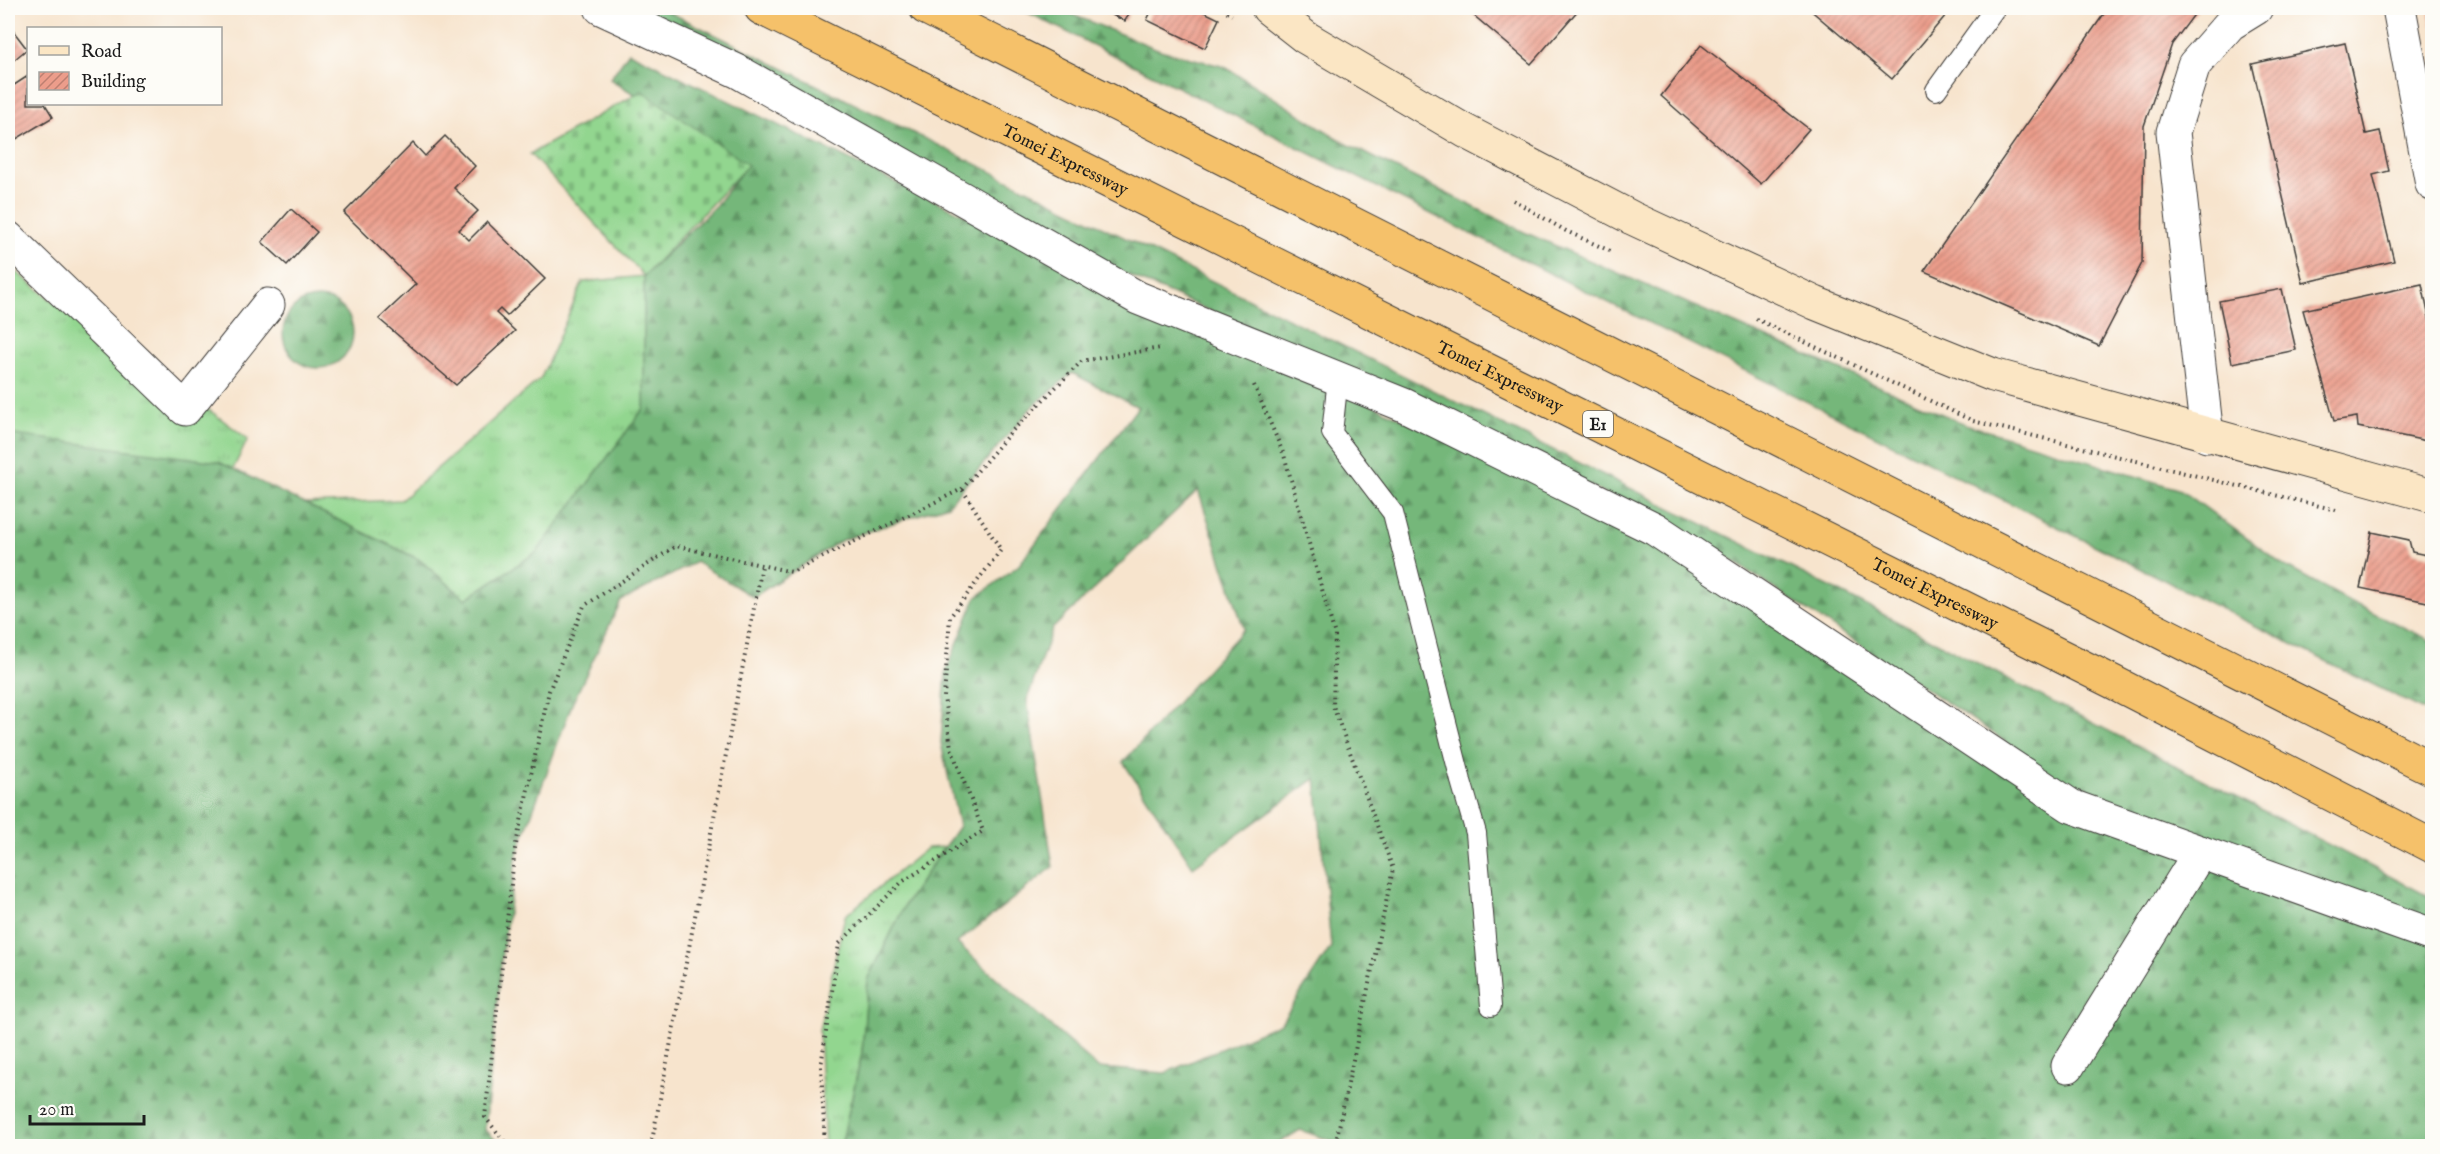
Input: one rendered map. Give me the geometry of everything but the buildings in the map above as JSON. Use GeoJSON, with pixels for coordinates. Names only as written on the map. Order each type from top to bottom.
{"type":"FeatureCollection","features":[{"type":"Feature","properties":{"kind":"highway","name":"Tomei Expressway"},"geometry":{"type":"LineString","coordinates":[[761,8],[2103,677],[2433,846]]}},
{"type":"Feature","properties":{"kind":"highway"},"geometry":{"type":"LineString","coordinates":[[926,8],[2433,769]]}},
{"type":"Feature","properties":{"kind":"street"},"geometry":{"type":"LineString","coordinates":[[601,8],[737,71],[1138,298],[1404,405],[1655,529],[2072,806],[2433,935]]}},
{"type":"Feature","properties":{"kind":"street"},"geometry":{"type":"LineString","coordinates":[[2207,436],[2173,132],[2194,65],[2230,24],[2256,8]]}},
{"type":"Feature","properties":{"kind":"street"},"geometry":{"type":"LineString","coordinates":[[2399,8],[2433,184]]}},
{"type":"Feature","properties":{"kind":"street"},"geometry":{"type":"LineString","coordinates":[[1274,10],[1305,37],[1475,136],[1632,218],[1815,303],[1993,375],[2207,436],[2433,496]]}},
{"type":"Feature","properties":{"kind":"street"},"geometry":{"type":"LineString","coordinates":[[8,238],[185,409],[268,305]]}},
{"type":"Feature","properties":{"kind":"street"},"geometry":{"type":"LineString","coordinates":[[2068,1066],[2200,852]]}},
{"type":"Feature","properties":{"kind":"lane"},"geometry":{"type":"LineString","coordinates":[[1936,90],[1995,8]]}},
{"type":"Feature","properties":{"kind":"lane"},"geometry":{"type":"LineString","coordinates":[[1338,378],[1332,433],[1394,513],[1476,833],[1491,1006]]}},
{"type":"Feature","properties":{"kind":"path"},"geometry":{"type":"LineString","coordinates":[[1233,336],[1284,455],[1335,635],[1333,706],[1394,869],[1335,1146]]}},
{"type":"Feature","properties":{"kind":"path"},"geometry":{"type":"LineString","coordinates":[[508,1146],[485,1117],[515,849],[549,691],[584,606],[676,546],[792,572],[962,489],[1009,434],[1082,361],[1163,347]]}},
{"type":"Feature","properties":{"kind":"path"},"geometry":{"type":"LineString","coordinates":[[825,1146],[821,1066],[839,944],[902,882],[983,831],[951,748],[944,697],[950,617],[1001,550],[962,489]]}},
{"type":"Feature","properties":{"kind":"path"},"geometry":{"type":"LineString","coordinates":[[651,1146],[762,566]]}},
{"type":"Feature","properties":{"kind":"green space"},"geometry":{"type":"Polygon","coordinates":[[[598,8],[661,8],[1836,590],[2432,898],[2432,923],[2075,792],[1993,733],[1710,546],[1428,406],[1100,263],[598,8]]]}},
{"type":"Feature","properties":{"kind":"green space"},"geometry":{"type":"Polygon","coordinates":[[[1019,8],[1056,8],[1160,50],[1225,67],[1345,143],[1524,232],[1965,424],[2181,490],[2285,566],[2351,602],[2432,641],[2432,714],[1019,8]]]}},
{"type":"Feature","properties":{"kind":"green space"},"geometry":{"type":"Polygon","coordinates":[[[629,52],[884,177],[1690,553],[2086,811],[2432,935],[2432,1146],[1348,1146],[1300,1130],[1274,1146],[841,1146],[862,1053],[868,980],[906,903],[959,826],[941,743],[946,671],[976,598],[1019,565],[1138,407],[1072,373],[1031,408],[948,505],[842,540],[753,597],[696,562],[621,601],[572,704],[517,854],[502,953],[485,1129],[501,1146],[8,1146],[8,434],[219,462],[418,559],[466,599],[537,552],[644,408],[644,276],[716,205],[747,165],[610,79],[629,52]],[[1198,490],[1052,629],[1027,700],[1053,867],[957,943],[1098,1068],[1165,1073],[1281,1023],[1331,947],[1316,778],[1193,867],[1123,762],[1244,629],[1198,490]]]}},
{"type":"Feature","properties":{"kind":"green space"},"geometry":{"type":"Polygon","coordinates":[[[642,91],[748,165],[644,276],[530,154],[642,91]]]}},
{"type":"Feature","properties":{"kind":"green space"},"geometry":{"type":"Polygon","coordinates":[[[8,265],[185,409],[209,410],[248,439],[233,469],[8,435],[8,265]]]}},
{"type":"Feature","properties":{"kind":"green space"},"geometry":{"type":"Polygon","coordinates":[[[644,276],[645,408],[537,552],[466,599],[418,559],[305,504],[401,500],[541,378],[583,282],[644,276]]]}},
{"type":"Feature","properties":{"kind":"green space"},"geometry":{"type":"Polygon","coordinates":[[[318,298],[331,301],[343,308],[350,320],[353,333],[350,346],[343,358],[331,365],[318,368],[305,365],[293,358],[286,346],[283,333],[286,320],[293,308],[305,301],[318,298]]]}},
{"type":"Feature","properties":{"kind":"green space"},"geometry":{"type":"Polygon","coordinates":[[[944,847],[906,903],[868,980],[862,1053],[841,1146],[825,1146],[819,1030],[845,916],[927,848],[944,847]]]}}]}
